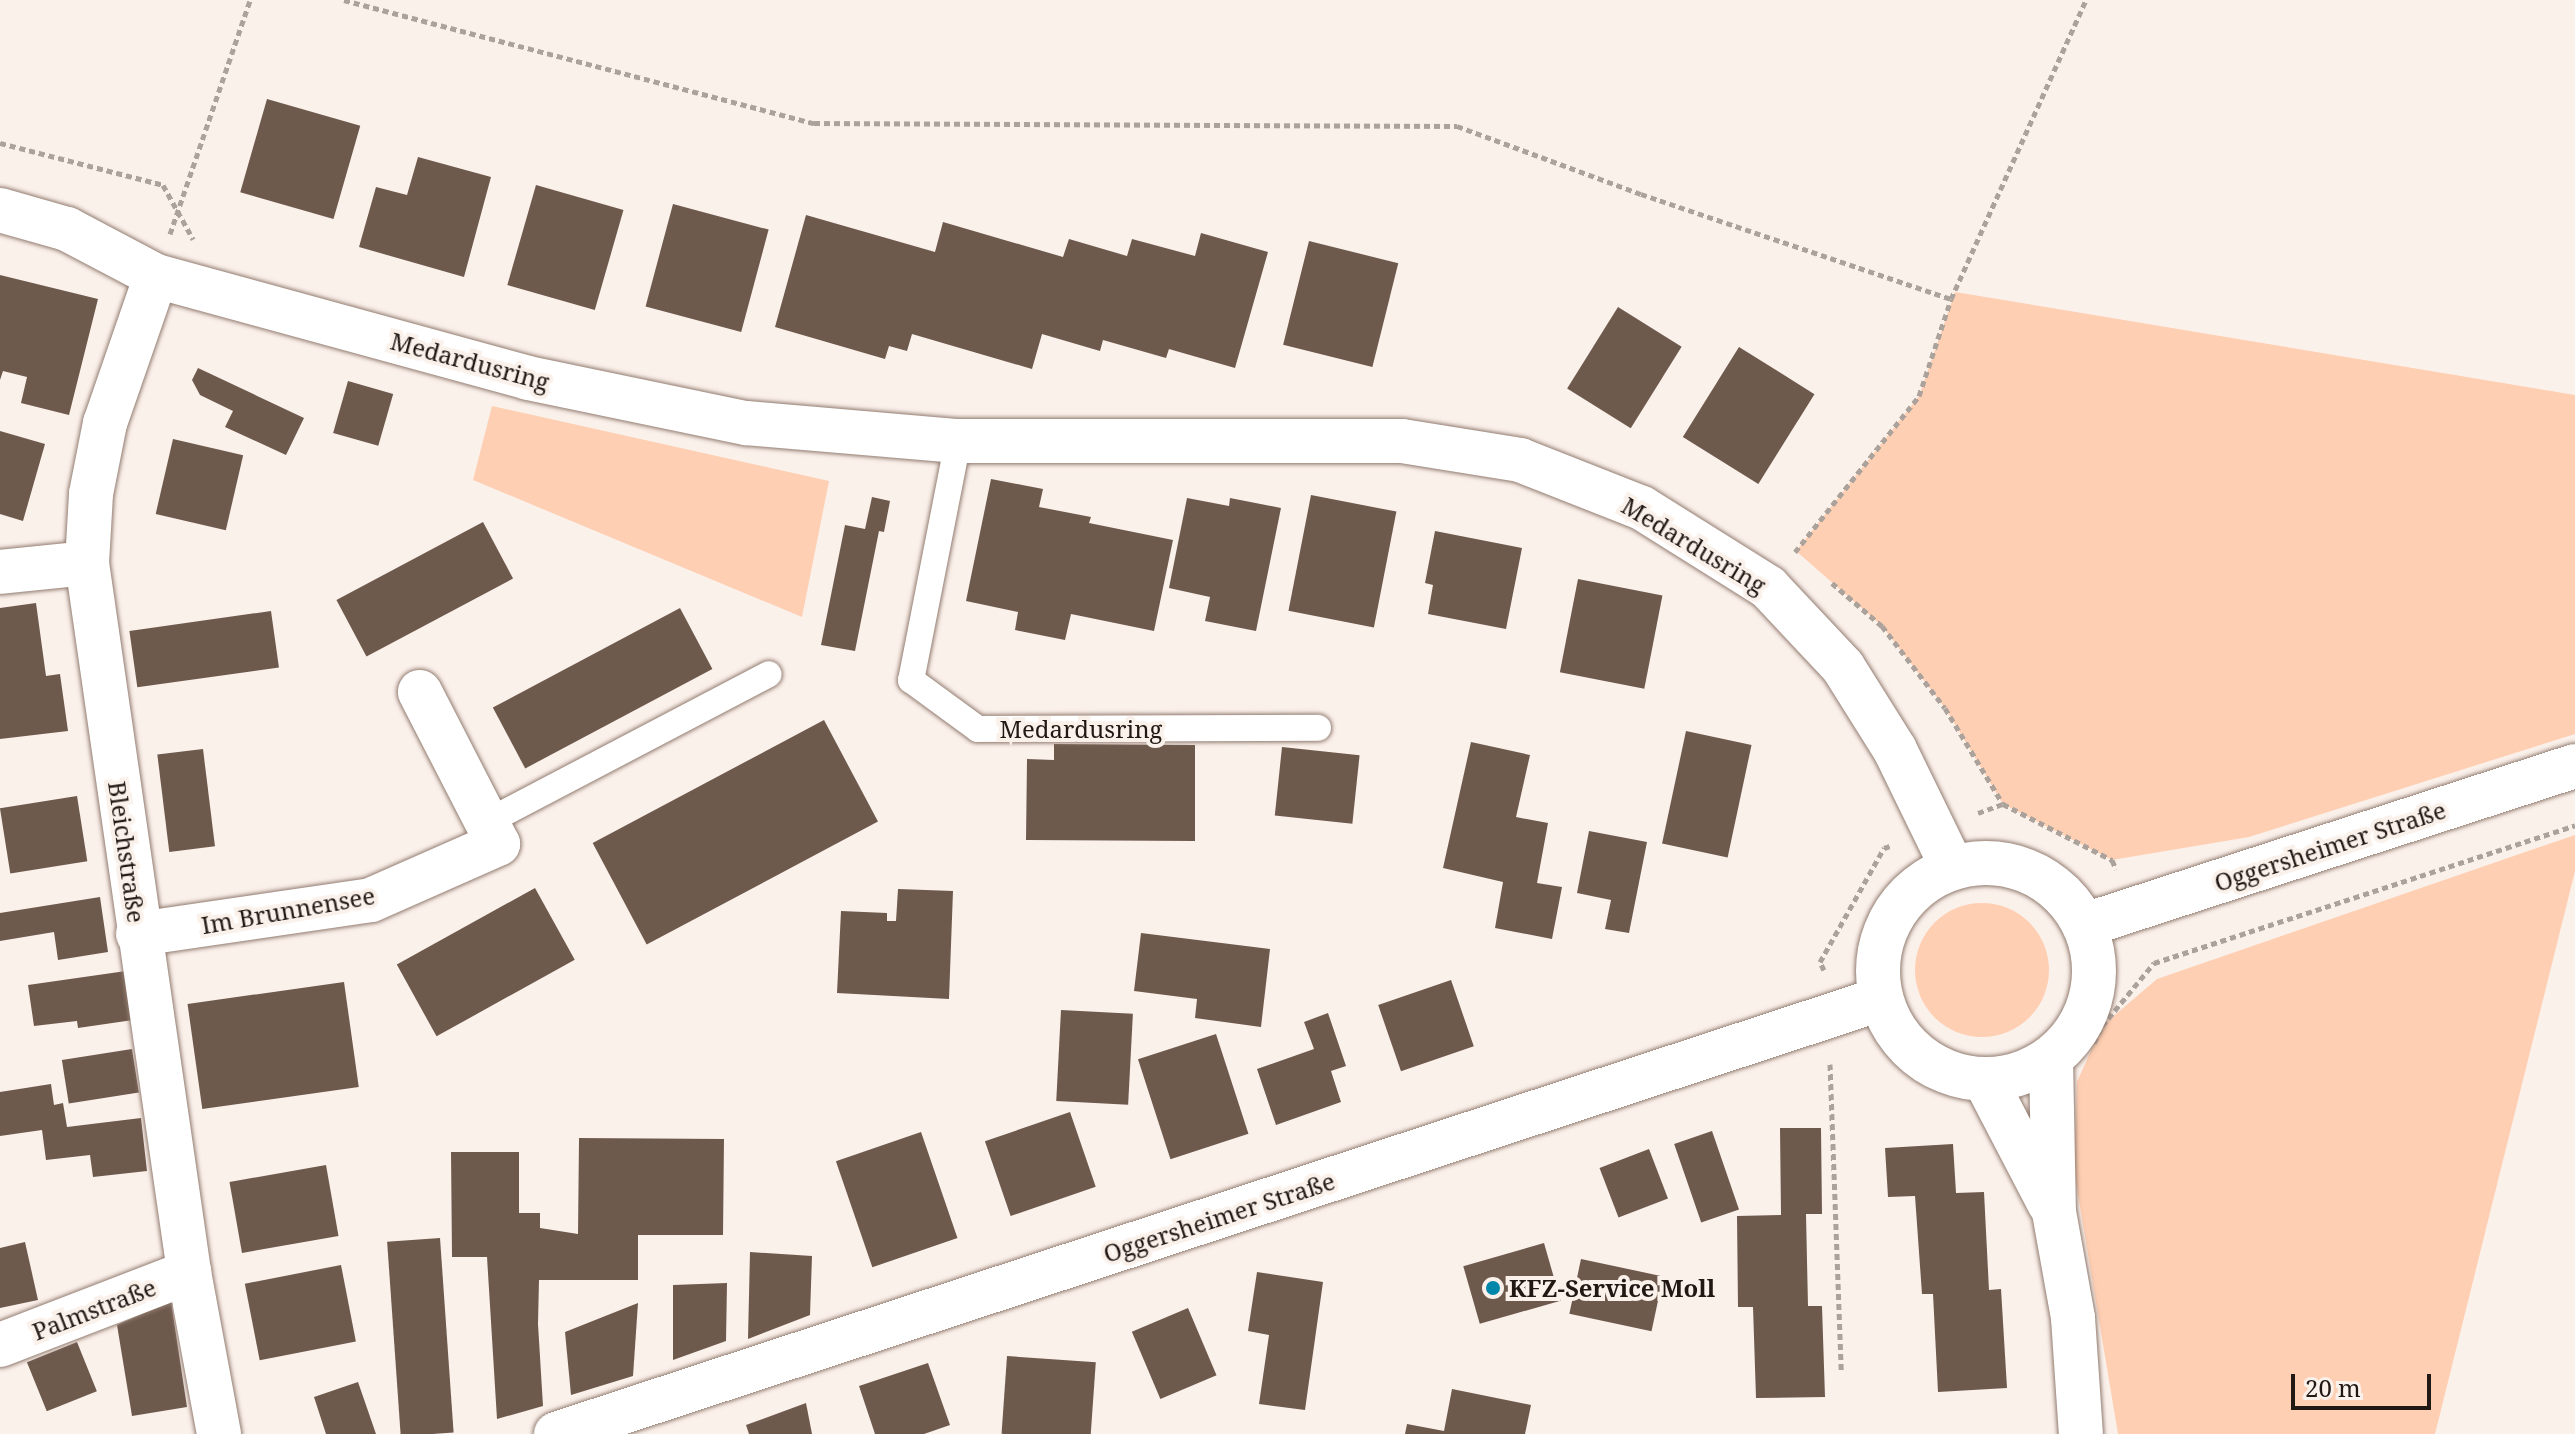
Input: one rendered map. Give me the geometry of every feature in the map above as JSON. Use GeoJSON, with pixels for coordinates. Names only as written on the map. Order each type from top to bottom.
{"type":"FeatureCollection","features":[{"type":"Feature","properties":{"kind":"street","name":"Medardusring"},"geometry":{"type":"LineString","coordinates":[[0,210],[67,229],[156,276],[528,378],[746,423],[958,441],[1402,441],[1520,460],[1642,508],[1768,587],[1843,667],[1895,750],[1952,867]]}},
{"type":"Feature","properties":{"kind":"street","name":"Bleichstraße"},"geometry":{"type":"LineString","coordinates":[[156,276],[105,423],[91,494],[87,563],[189,1272],[219,1434]]}},
{"type":"Feature","properties":{"kind":"street"},"geometry":{"type":"LineString","coordinates":[[0,572],[87,563]]}},
{"type":"Feature","properties":{"kind":"street"},"geometry":{"type":"LineString","coordinates":[[420,692],[487,822]]}},
{"type":"Feature","properties":{"kind":"street","name":"Oggersheimer Straße"},"geometry":{"type":"LineString","coordinates":[[2085,925],[2575,766]]}},
{"type":"Feature","properties":{"kind":"street","name":"Im Brunnensee"},"geometry":{"type":"LineString","coordinates":[[138,934],[371,900],[498,844],[487,822]]}},
{"type":"Feature","properties":{"kind":"street"},"geometry":{"type":"LineString","coordinates":[[1979,862],[2011,865],[2042,877],[2067,898],[2085,925],[2095,961],[2092,998],[2077,1032],[2051,1059],[2020,1075],[1985,1080],[1950,1074],[1919,1057],[1896,1032],[1881,999],[1877,968],[1883,937],[1897,908],[1919,885],[1952,867],[1979,862]]}},
{"type":"Feature","properties":{"kind":"street","name":"Oggersheimer Straße"},"geometry":{"type":"LineString","coordinates":[[556,1434],[1881,999]]}},
{"type":"Feature","properties":{"kind":"street"},"geometry":{"type":"LineString","coordinates":[[2051,1059],[2054,1212],[2073,1318],[2081,1434]]}},
{"type":"Feature","properties":{"kind":"street"},"geometry":{"type":"LineString","coordinates":[[1985,1080],[2054,1212]]}},
{"type":"Feature","properties":{"kind":"street","name":"Palmstraße"},"geometry":{"type":"LineString","coordinates":[[0,1345],[189,1272]]}},
{"type":"Feature","properties":{"kind":"lane","name":"Medardusring"},"geometry":{"type":"LineString","coordinates":[[958,441],[911,680],[978,729],[1318,728]]}},
{"type":"Feature","properties":{"kind":"lane"},"geometry":{"type":"LineString","coordinates":[[487,822],[769,674]]}},
{"type":"Feature","properties":{"kind":"path"},"geometry":{"type":"LineString","coordinates":[[156,276],[250,0]]}},
{"type":"Feature","properties":{"kind":"path"},"geometry":{"type":"LineString","coordinates":[[344,0],[814,123],[1457,126],[1641,194],[1951,299]]}},
{"type":"Feature","properties":{"kind":"path"},"geometry":{"type":"LineString","coordinates":[[1768,587],[1919,396],[1951,299],[2086,0]]}},
{"type":"Feature","properties":{"kind":"path"},"geometry":{"type":"LineString","coordinates":[[0,143],[163,185],[196,245]]}},
{"type":"Feature","properties":{"kind":"path"},"geometry":{"type":"LineString","coordinates":[[1783,543],[1807,561]]}},
{"type":"Feature","properties":{"kind":"path"},"geometry":{"type":"LineString","coordinates":[[1828,579],[1882,626],[1945,708],[2003,804],[2112,860],[2154,963],[2575,825]]}},
{"type":"Feature","properties":{"kind":"shaded area"},"geometry":{"type":"Polygon","coordinates":[[[1955,292],[2575,395],[2575,734],[2249,837],[2112,860],[2003,804],[1945,708],[1882,626],[1796,551],[1919,396],[1955,292]]]}},
{"type":"Feature","properties":{"kind":"shaded area"},"geometry":{"type":"Polygon","coordinates":[[[492,406],[829,481],[802,617],[473,480],[492,406]]]}},
{"type":"Feature","properties":{"kind":"shaded area"},"geometry":{"type":"Polygon","coordinates":[[[2575,835],[2575,871],[2435,1434],[2118,1434],[2074,1171],[2077,1082],[2102,1026],[2157,979],[2575,835]]]}},
{"type":"Feature","properties":{"kind":"shaded area"},"geometry":{"type":"Polygon","coordinates":[[[1982,903],[2008,908],[2029,923],[2044,944],[2049,970],[2044,996],[2029,1017],[2008,1032],[1982,1037],[1956,1032],[1935,1017],[1920,996],[1915,970],[1920,944],[1935,923],[1956,908],[1982,903]]]}},
{"type":"Feature","properties":{"kind":"building"},"geometry":{"type":"Polygon","coordinates":[[[267,99],[360,126],[334,219],[240,192],[267,99]]]}},
{"type":"Feature","properties":{"kind":"building"},"geometry":{"type":"Polygon","coordinates":[[[418,157],[491,177],[464,277],[359,247],[376,187],[407,195],[418,157]]]}},
{"type":"Feature","properties":{"kind":"building"},"geometry":{"type":"Polygon","coordinates":[[[536,185],[623,210],[595,310],[507,285],[536,185]]]}},
{"type":"Feature","properties":{"kind":"building"},"geometry":{"type":"Polygon","coordinates":[[[673,204],[769,230],[741,332],[646,306],[673,204]]]}},
{"type":"Feature","properties":{"kind":"building"},"geometry":{"type":"Polygon","coordinates":[[[806,215],[935,252],[943,222],[1063,257],[1069,239],[1127,256],[1132,239],[1195,256],[1201,233],[1268,252],[1235,368],[1169,349],[1166,358],[1103,340],[1100,351],[1042,334],[1032,369],[912,334],[907,351],[889,346],[885,359],[775,327],[806,215]]]}},
{"type":"Feature","properties":{"kind":"building"},"geometry":{"type":"Polygon","coordinates":[[[1309,241],[1398,263],[1372,367],[1283,345],[1309,241]]]}},
{"type":"Feature","properties":{"kind":"building"},"geometry":{"type":"Polygon","coordinates":[[[0,275],[98,299],[69,415],[21,403],[27,377],[3,371],[0,380],[0,275]]]}},
{"type":"Feature","properties":{"kind":"building"},"geometry":{"type":"Polygon","coordinates":[[[1618,307],[1682,347],[1631,428],[1567,388],[1618,307]]]}},
{"type":"Feature","properties":{"kind":"building"},"geometry":{"type":"Polygon","coordinates":[[[1739,347],[1814,394],[1758,484],[1683,437],[1739,347]]]}},
{"type":"Feature","properties":{"kind":"building"},"geometry":{"type":"Polygon","coordinates":[[[198,368],[304,418],[286,455],[225,427],[233,411],[200,395],[192,380],[198,368]]]}},
{"type":"Feature","properties":{"kind":"building"},"geometry":{"type":"Polygon","coordinates":[[[348,381],[393,394],[378,446],[333,433],[348,381]]]}},
{"type":"Feature","properties":{"kind":"building"},"geometry":{"type":"Polygon","coordinates":[[[0,431],[45,444],[23,521],[0,514],[0,431]]]}},
{"type":"Feature","properties":{"kind":"building"},"geometry":{"type":"Polygon","coordinates":[[[173,439],[243,455],[226,530],[156,514],[173,439]]]}},
{"type":"Feature","properties":{"kind":"building"},"geometry":{"type":"Polygon","coordinates":[[[991,479],[1043,489],[1039,507],[1091,517],[1089,523],[1173,540],[1154,631],[1071,614],[1065,640],[1015,630],[1018,612],[966,601],[991,479]]]}},
{"type":"Feature","properties":{"kind":"building"},"geometry":{"type":"Polygon","coordinates":[[[1311,495],[1396,512],[1374,627],[1288,611],[1311,495]]]}},
{"type":"Feature","properties":{"kind":"building"},"geometry":{"type":"Polygon","coordinates":[[[872,497],[890,501],[884,532],[879,531],[855,651],[821,645],[845,525],[865,529],[872,497]]]}},
{"type":"Feature","properties":{"kind":"building"},"geometry":{"type":"Polygon","coordinates":[[[1187,498],[1229,506],[1230,498],[1281,508],[1256,631],[1205,621],[1210,597],[1169,588],[1187,498]]]}},
{"type":"Feature","properties":{"kind":"building"},"geometry":{"type":"Polygon","coordinates":[[[483,522],[513,579],[366,656],[336,600],[483,522]]]}},
{"type":"Feature","properties":{"kind":"building"},"geometry":{"type":"Polygon","coordinates":[[[1435,531],[1522,548],[1506,629],[1428,614],[1433,585],[1425,583],[1435,531]]]}},
{"type":"Feature","properties":{"kind":"building"},"geometry":{"type":"Polygon","coordinates":[[[1578,579],[1662,595],[1644,689],[1560,672],[1578,579]]]}},
{"type":"Feature","properties":{"kind":"building"},"geometry":{"type":"Polygon","coordinates":[[[36,603],[46,676],[60,674],[68,731],[0,739],[0,608],[36,603]]]}},
{"type":"Feature","properties":{"kind":"building"},"geometry":{"type":"Polygon","coordinates":[[[680,608],[712,669],[525,768],[493,708],[680,608]]]}},
{"type":"Feature","properties":{"kind":"building"},"geometry":{"type":"Polygon","coordinates":[[[271,611],[279,667],[137,687],[129,631],[271,611]]]}},
{"type":"Feature","properties":{"kind":"building"},"geometry":{"type":"Polygon","coordinates":[[[824,720],[878,822],[647,945],[593,843],[824,720]]]}},
{"type":"Feature","properties":{"kind":"building"},"geometry":{"type":"Polygon","coordinates":[[[1686,731],[1752,745],[1728,857],[1662,843],[1686,731]]]}},
{"type":"Feature","properties":{"kind":"building"},"geometry":{"type":"Polygon","coordinates":[[[1471,742],[1530,755],[1516,817],[1548,823],[1537,883],[1562,887],[1552,939],[1495,928],[1503,882],[1443,868],[1471,742]]]}},
{"type":"Feature","properties":{"kind":"building"},"geometry":{"type":"Polygon","coordinates":[[[1054,744],[1195,745],[1195,841],[1026,840],[1027,759],[1054,760],[1054,744]]]}},
{"type":"Feature","properties":{"kind":"building"},"geometry":{"type":"Polygon","coordinates":[[[1282,747],[1360,755],[1352,824],[1275,816],[1282,747]]]}},
{"type":"Feature","properties":{"kind":"building"},"geometry":{"type":"Polygon","coordinates":[[[203,749],[215,846],[169,852],[157,755],[203,749]]]}},
{"type":"Feature","properties":{"kind":"building"},"geometry":{"type":"Polygon","coordinates":[[[77,796],[87,861],[10,873],[0,808],[77,796]]]}},
{"type":"Feature","properties":{"kind":"building"},"geometry":{"type":"Polygon","coordinates":[[[1589,831],[1647,842],[1629,933],[1605,929],[1611,900],[1577,893],[1589,831]]]}},
{"type":"Feature","properties":{"kind":"building"},"geometry":{"type":"Polygon","coordinates":[[[535,888],[575,960],[437,1036],[397,965],[535,888]]]}},
{"type":"Feature","properties":{"kind":"building"},"geometry":{"type":"Polygon","coordinates":[[[898,889],[953,891],[949,999],[837,993],[841,911],[887,913],[887,921],[896,921],[898,889]]]}},
{"type":"Feature","properties":{"kind":"building"},"geometry":{"type":"Polygon","coordinates":[[[100,897],[108,952],[58,960],[54,932],[0,941],[0,913],[100,897]]]}},
{"type":"Feature","properties":{"kind":"building"},"geometry":{"type":"Polygon","coordinates":[[[1141,933],[1270,949],[1261,1027],[1195,1018],[1197,999],[1134,991],[1141,933]]]}},
{"type":"Feature","properties":{"kind":"building"},"geometry":{"type":"Polygon","coordinates":[[[126,971],[133,1020],[78,1028],[77,1021],[34,1026],[28,985],[126,971]]]}},
{"type":"Feature","properties":{"kind":"building"},"geometry":{"type":"Polygon","coordinates":[[[1451,980],[1474,1046],[1401,1071],[1378,1005],[1451,980]]]}},
{"type":"Feature","properties":{"kind":"building"},"geometry":{"type":"Polygon","coordinates":[[[344,982],[359,1087],[202,1109],[188,1004],[344,982]]]}},
{"type":"Feature","properties":{"kind":"building"},"geometry":{"type":"Polygon","coordinates":[[[1061,1010],[1133,1014],[1128,1105],[1056,1101],[1061,1010]]]}},
{"type":"Feature","properties":{"kind":"building"},"geometry":{"type":"Polygon","coordinates":[[[1328,1013],[1346,1066],[1331,1071],[1341,1102],[1276,1125],[1257,1069],[1314,1049],[1304,1022],[1328,1013]]]}},
{"type":"Feature","properties":{"kind":"building"},"geometry":{"type":"Polygon","coordinates":[[[1216,1034],[1248,1134],[1170,1159],[1138,1059],[1216,1034]]]}},
{"type":"Feature","properties":{"kind":"building"},"geometry":{"type":"Polygon","coordinates":[[[132,1049],[139,1092],[69,1104],[62,1060],[132,1049]]]}},
{"type":"Feature","properties":{"kind":"building"},"geometry":{"type":"Polygon","coordinates":[[[51,1084],[54,1105],[63,1103],[67,1127],[141,1118],[147,1171],[93,1177],[90,1155],[46,1160],[42,1130],[0,1136],[0,1092],[51,1084]]]}},
{"type":"Feature","properties":{"kind":"building"},"geometry":{"type":"Polygon","coordinates":[[[1070,1112],[1096,1187],[1011,1216],[985,1141],[1070,1112]]]}},
{"type":"Feature","properties":{"kind":"building"},"geometry":{"type":"Polygon","coordinates":[[[1780,1128],[1821,1128],[1822,1214],[1806,1214],[1808,1306],[1822,1306],[1825,1397],[1756,1398],[1753,1307],[1738,1307],[1737,1216],[1781,1215],[1780,1128]]]}},
{"type":"Feature","properties":{"kind":"building"},"geometry":{"type":"Polygon","coordinates":[[[1712,1131],[1739,1209],[1701,1223],[1674,1144],[1712,1131]]]}},
{"type":"Feature","properties":{"kind":"building"},"geometry":{"type":"Polygon","coordinates":[[[921,1132],[957,1238],[872,1267],[836,1161],[921,1132]]]}},
{"type":"Feature","properties":{"kind":"building"},"geometry":{"type":"Polygon","coordinates":[[[579,1138],[724,1139],[723,1235],[638,1235],[638,1280],[539,1280],[543,1406],[497,1419],[487,1257],[452,1257],[451,1152],[519,1152],[519,1213],[540,1213],[540,1228],[578,1234],[579,1138]]]}},
{"type":"Feature","properties":{"kind":"building"},"geometry":{"type":"Polygon","coordinates":[[[1953,1144],[1956,1193],[1984,1192],[1989,1290],[2001,1289],[2007,1388],[1938,1392],[1933,1294],[1922,1294],[1915,1196],[1888,1197],[1885,1148],[1953,1144]]]}},
{"type":"Feature","properties":{"kind":"building"},"geometry":{"type":"Polygon","coordinates":[[[1649,1149],[1668,1198],[1619,1217],[1600,1168],[1649,1149]]]}},
{"type":"Feature","properties":{"kind":"building"},"geometry":{"type":"Polygon","coordinates":[[[326,1165],[339,1236],[242,1253],[229,1182],[326,1165]]]}},
{"type":"Feature","properties":{"kind":"building"},"geometry":{"type":"Polygon","coordinates":[[[440,1238],[454,1433],[401,1434],[387,1242],[440,1238]]]}},
{"type":"Feature","properties":{"kind":"building"},"geometry":{"type":"Polygon","coordinates":[[[25,1242],[38,1300],[0,1308],[0,1248],[25,1242]]]}},
{"type":"Feature","properties":{"kind":"building"},"geometry":{"type":"Polygon","coordinates":[[[1544,1243],[1561,1301],[1480,1324],[1463,1266],[1544,1243]]]}},
{"type":"Feature","properties":{"kind":"building"},"geometry":{"type":"Polygon","coordinates":[[[750,1252],[812,1256],[810,1315],[748,1339],[750,1252]]]}},
{"type":"Feature","properties":{"kind":"building"},"geometry":{"type":"Polygon","coordinates":[[[1581,1259],[1663,1276],[1652,1331],[1569,1314],[1581,1259]]]}},
{"type":"Feature","properties":{"kind":"building"},"geometry":{"type":"Polygon","coordinates":[[[341,1265],[356,1342],[260,1360],[245,1284],[341,1265]]]}},
{"type":"Feature","properties":{"kind":"building"},"geometry":{"type":"Polygon","coordinates":[[[1257,1272],[1323,1282],[1305,1410],[1259,1404],[1269,1335],[1248,1331],[1257,1272]]]}},
{"type":"Feature","properties":{"kind":"building"},"geometry":{"type":"Polygon","coordinates":[[[727,1283],[726,1341],[673,1360],[673,1285],[727,1283]]]}},
{"type":"Feature","properties":{"kind":"building"},"geometry":{"type":"Polygon","coordinates":[[[171,1301],[187,1407],[132,1416],[117,1325],[171,1301]]]}},
{"type":"Feature","properties":{"kind":"building"},"geometry":{"type":"Polygon","coordinates":[[[638,1303],[633,1376],[571,1395],[565,1332],[638,1303]]]}},
{"type":"Feature","properties":{"kind":"building"},"geometry":{"type":"Polygon","coordinates":[[[1188,1308],[1217,1375],[1160,1399],[1132,1332],[1188,1308]]]}},
{"type":"Feature","properties":{"kind":"building"},"geometry":{"type":"Polygon","coordinates":[[[77,1342],[97,1391],[47,1411],[27,1362],[77,1342]]]}},
{"type":"Feature","properties":{"kind":"building"},"geometry":{"type":"Polygon","coordinates":[[[1007,1356],[1096,1362],[1091,1434],[1002,1434],[1007,1356]]]}},
{"type":"Feature","properties":{"kind":"building"},"geometry":{"type":"Polygon","coordinates":[[[928,1363],[950,1425],[924,1434],[875,1434],[859,1386],[928,1363]]]}},
{"type":"Feature","properties":{"kind":"building"},"geometry":{"type":"Polygon","coordinates":[[[358,1382],[376,1434],[326,1434],[314,1397],[358,1382]]]}},
{"type":"Feature","properties":{"kind":"building"},"geometry":{"type":"Polygon","coordinates":[[[1452,1389],[1531,1405],[1525,1434],[1405,1434],[1407,1424],[1444,1431],[1452,1389]]]}},
{"type":"Feature","properties":{"kind":"building"},"geometry":{"type":"Polygon","coordinates":[[[806,1403],[812,1434],[749,1434],[746,1425],[806,1403]]]}},
{"type":"Feature","properties":{"kind":"place","name":"KFZ-Service Moll"},"geometry":{"type":"Point","coordinates":[1493,1288]}}]}
